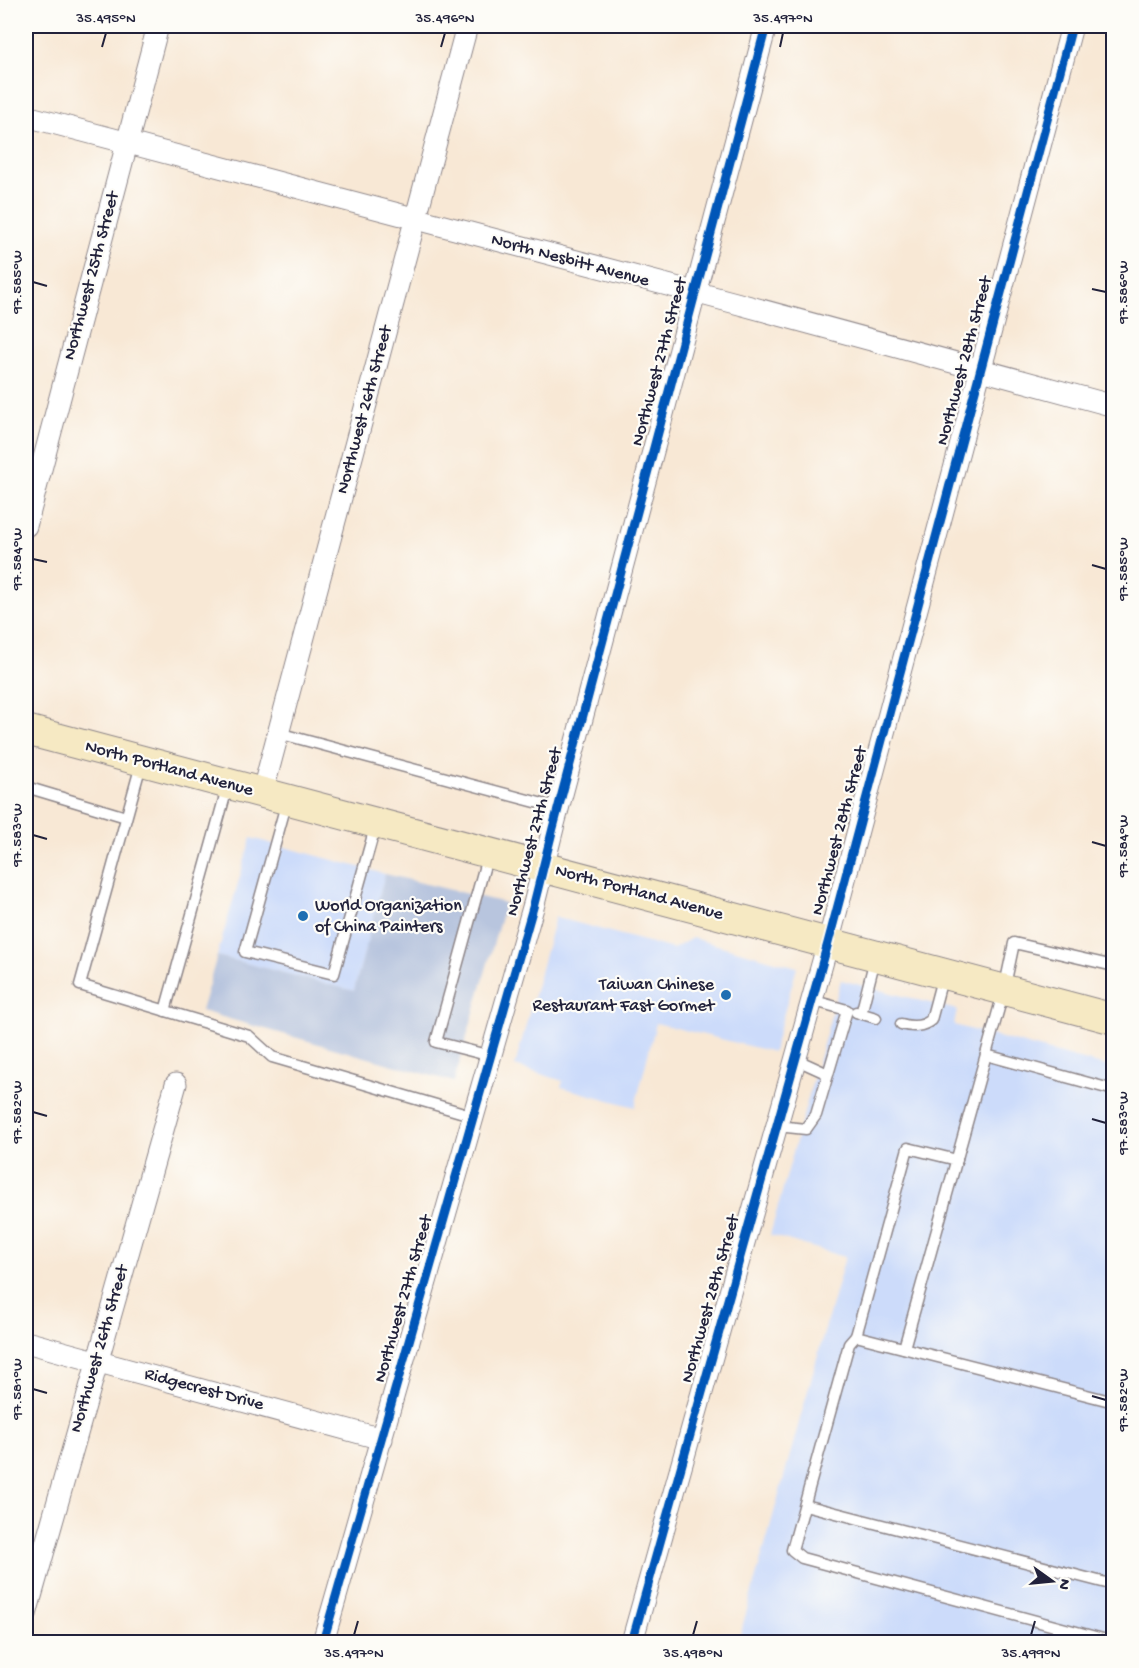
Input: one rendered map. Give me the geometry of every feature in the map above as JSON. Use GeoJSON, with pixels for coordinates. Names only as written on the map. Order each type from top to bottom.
{"type":"FeatureCollection","features":[{"type":"Feature","properties":{"kind":"main road","name":"North Portland Avenue"},"geometry":{"type":"LineString","coordinates":[[26,730],[1113,1020]]}},
{"type":"Feature","properties":{"kind":"street","name":"Northwest 25th Street"},"geometry":{"type":"LineString","coordinates":[[26,526],[158,26]]}},
{"type":"Feature","properties":{"kind":"street","name":"Northwest 26th Street"},"geometry":{"type":"LineString","coordinates":[[275,797],[278,733],[467,26]]}},
{"type":"Feature","properties":{"kind":"street","name":"Northwest 27th Street"},"geometry":{"type":"LineString","coordinates":[[323,1642],[543,868],[766,26]]}},
{"type":"Feature","properties":{"kind":"street","name":"Northwest 28th Street"},"geometry":{"type":"LineString","coordinates":[[632,1642],[828,943],[1072,26]]}},
{"type":"Feature","properties":{"kind":"street","name":"North Nesbitt Avenue"},"geometry":{"type":"LineString","coordinates":[[26,116],[1113,406]]}},
{"type":"Feature","properties":{"kind":"street","name":"Northwest 26th Street"},"geometry":{"type":"LineString","coordinates":[[26,1614],[176,1084]]}},
{"type":"Feature","properties":{"kind":"street","name":"Ridgecrest Drive"},"geometry":{"type":"LineString","coordinates":[[26,1342],[382,1439]]}},
{"type":"Feature","properties":{"kind":"lane"},"geometry":{"type":"LineString","coordinates":[[278,733],[558,808]]}},
{"type":"Feature","properties":{"kind":"lane"},"geometry":{"type":"LineString","coordinates":[[142,761],[80,985],[249,1036],[272,1057],[474,1116]]}},
{"type":"Feature","properties":{"kind":"lane"},"geometry":{"type":"LineString","coordinates":[[165,1011],[228,784]]}},
{"type":"Feature","properties":{"kind":"lane"},"geometry":{"type":"LineString","coordinates":[[26,787],[126,817]]}},
{"type":"Feature","properties":{"kind":"lane"},"geometry":{"type":"LineString","coordinates":[[275,797],[245,952],[333,974],[376,824]]}},
{"type":"Feature","properties":{"kind":"lane"},"geometry":{"type":"LineString","coordinates":[[488,854],[436,1042],[491,1056]]}},
{"type":"Feature","properties":{"kind":"lane"},"geometry":{"type":"LineString","coordinates":[[904,1348],[1004,990],[1014,943],[1113,966]]}},
{"type":"Feature","properties":{"kind":"lane"},"geometry":{"type":"LineString","coordinates":[[861,1014],[876,956]]}},
{"type":"Feature","properties":{"kind":"lane"},"geometry":{"type":"LineString","coordinates":[[901,1024],[910,1027],[931,1020],[944,974]]}},
{"type":"Feature","properties":{"kind":"lane"},"geometry":{"type":"LineString","coordinates":[[811,1000],[876,1017]]}},
{"type":"Feature","properties":{"kind":"lane"},"geometry":{"type":"LineString","coordinates":[[777,1126],[806,1129],[813,1122],[847,1010]]}},
{"type":"Feature","properties":{"kind":"lane"},"geometry":{"type":"LineString","coordinates":[[986,1055],[1113,1090]]}},
{"type":"Feature","properties":{"kind":"lane"},"geometry":{"type":"LineString","coordinates":[[795,1059],[828,1074]]}},
{"type":"Feature","properties":{"kind":"lane"},"geometry":{"type":"LineString","coordinates":[[957,1160],[908,1148],[856,1336],[849,1344],[792,1551],[802,1558],[1113,1642]]}},
{"type":"Feature","properties":{"kind":"lane"},"geometry":{"type":"LineString","coordinates":[[856,1336],[1113,1402]]}},
{"type":"Feature","properties":{"kind":"lane"},"geometry":{"type":"LineString","coordinates":[[805,1505],[1113,1585]]}},
{"type":"Feature","properties":{"kind":"shaded area"},"geometry":{"type":"Polygon","coordinates":[[[251,838],[385,874],[354,991],[217,956],[251,838]]]}},
{"type":"Feature","properties":{"kind":"shaded area"},"geometry":{"type":"Polygon","coordinates":[[[385,874],[505,903],[454,1082],[201,1011],[217,956],[354,991],[385,874]]]}},
{"type":"Feature","properties":{"kind":"shaded area"},"geometry":{"type":"Polygon","coordinates":[[[555,917],[673,949],[692,938],[797,967],[773,1052],[656,1023],[635,1107],[561,1087],[563,1081],[515,1066],[555,917]]]}},
{"type":"Feature","properties":{"kind":"shaded area"},"geometry":{"type":"Polygon","coordinates":[[[841,980],[957,1010],[954,1025],[1113,1068],[1113,1642],[738,1642],[845,1257],[770,1235],[841,980]]]}},
{"type":"Feature","properties":{"kind":"cycle path"},"geometry":{"type":"LineString","coordinates":[[323,1642],[534,904],[766,26]]}},
{"type":"Feature","properties":{"kind":"cycle path"},"geometry":{"type":"LineString","coordinates":[[632,1642],[828,943],[1072,26]]}},
{"type":"Feature","properties":{"kind":"place","name":"World Organization of China Painters"},"geometry":{"type":"Point","coordinates":[303,916]}},
{"type":"Feature","properties":{"kind":"place","name":"Taiwan Chinese Restaurant Fast Gormet"},"geometry":{"type":"Point","coordinates":[726,995]}}]}
